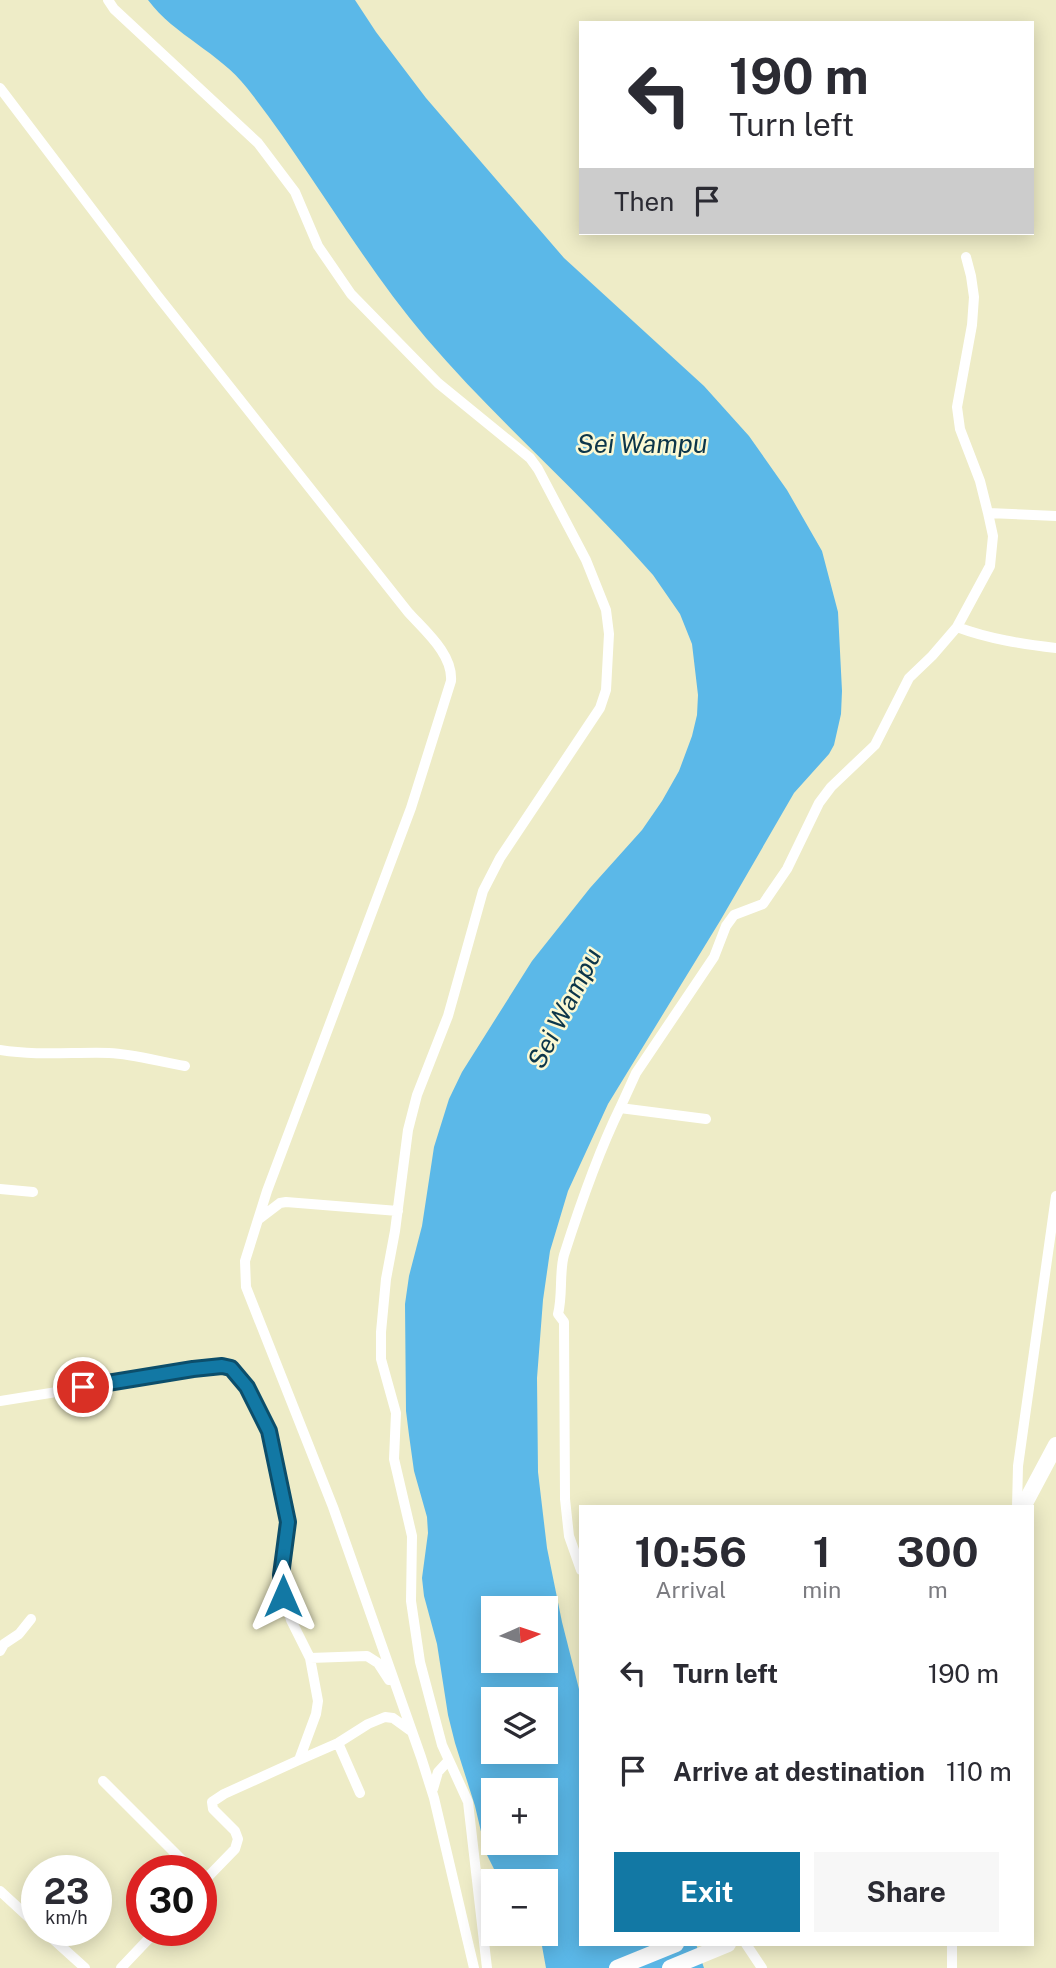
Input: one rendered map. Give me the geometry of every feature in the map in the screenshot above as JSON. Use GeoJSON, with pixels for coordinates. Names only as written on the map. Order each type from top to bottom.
{"type":"FeatureCollection","features":[{"type":"Feature","properties":{"kind":"highway"},"geometry":{"type":"LineString","coordinates":[[1024,1505],[1056,1446]]}},
{"type":"Feature","properties":{"kind":"highway"},"geometry":{"type":"LineString","coordinates":[[617,1968],[671,1946]]}},
{"type":"Feature","properties":{"kind":"highway"},"geometry":{"type":"LineString","coordinates":[[670,1968],[723,1947]]}},
{"type":"Feature","properties":{"kind":"street"},"geometry":{"type":"LineString","coordinates":[[108,0],[114,9],[258,143],[295,192],[317,246],[351,295],[438,383],[530,458],[586,559],[606,610],[609,648],[604,700],[500,858],[483,891],[448,1016],[417,1095],[408,1130],[380,1332],[381,1359],[396,1413],[394,1460],[412,1536],[411,1601],[419,1662],[433,1718],[471,1816],[486,1968]]}},
{"type":"Feature","properties":{"kind":"street"},"geometry":{"type":"LineString","coordinates":[[0,88],[173,316],[440,649],[452,672],[452,681],[411,807],[338,996],[259,1219],[246,1261],[246,1287],[350,1553],[412,1732],[434,1798],[474,1968]]}},
{"type":"Feature","properties":{"kind":"street"},"geometry":{"type":"LineString","coordinates":[[579,1564],[569,1536],[565,1499],[564,1322],[558,1314],[564,1257],[589,1180],[636,1073],[714,957],[726,926],[734,915],[763,904],[787,869],[819,803],[875,745],[909,678],[957,627],[990,566],[993,536],[980,481],[960,429],[957,407],[972,325],[971,276],[966,257]]}},
{"type":"Feature","properties":{"kind":"street"},"geometry":{"type":"LineString","coordinates":[[988,513],[1056,516]]}},
{"type":"Feature","properties":{"kind":"street"},"geometry":{"type":"LineString","coordinates":[[957,627],[979,635],[1056,648]]}},
{"type":"Feature","properties":{"kind":"street"},"geometry":{"type":"LineString","coordinates":[[0,1050],[48,1055],[111,1053],[185,1066]]}},
{"type":"Feature","properties":{"kind":"street"},"geometry":{"type":"LineString","coordinates":[[620,1108],[706,1119]]}},
{"type":"Feature","properties":{"kind":"street"},"geometry":{"type":"LineString","coordinates":[[0,1189],[33,1192]]}},
{"type":"Feature","properties":{"kind":"street"},"geometry":{"type":"LineString","coordinates":[[1017,1505],[1018,1466],[1056,1196]]}},
{"type":"Feature","properties":{"kind":"street"},"geometry":{"type":"LineString","coordinates":[[259,1219],[274,1207],[286,1202],[398,1211]]}},
{"type":"Feature","properties":{"kind":"street"},"geometry":{"type":"LineString","coordinates":[[0,1401],[222,1366],[231,1368],[247,1387],[269,1431],[288,1522],[281,1575],[283,1596],[291,1620],[310,1658],[318,1708],[299,1760]]}},
{"type":"Feature","properties":{"kind":"street"},"geometry":{"type":"LineString","coordinates":[[0,1651],[31,1619]]}},
{"type":"Feature","properties":{"kind":"street"},"geometry":{"type":"LineString","coordinates":[[310,1658],[368,1656],[378,1664],[398,1694]]}},
{"type":"Feature","properties":{"kind":"street"},"geometry":{"type":"LineString","coordinates":[[217,1866],[234,1849],[238,1839],[234,1830],[213,1809],[212,1802],[223,1794],[338,1743],[368,1724],[385,1717],[393,1718],[412,1732]]}},
{"type":"Feature","properties":{"kind":"street"},"geometry":{"type":"LineString","coordinates":[[338,1743],[360,1793]]}},
{"type":"Feature","properties":{"kind":"street"},"geometry":{"type":"LineString","coordinates":[[434,1798],[433,1784],[438,1772],[448,1761]]}},
{"type":"Feature","properties":{"kind":"street"},"geometry":{"type":"LineString","coordinates":[[103,1781],[177,1855]]}},
{"type":"Feature","properties":{"kind":"street"},"geometry":{"type":"LineString","coordinates":[[0,1891],[21,1910]]}},
{"type":"Feature","properties":{"kind":"street"},"geometry":{"type":"LineString","coordinates":[[61,1946],[85,1968]]}},
{"type":"Feature","properties":{"kind":"street"},"geometry":{"type":"LineString","coordinates":[[121,1968],[142,1946]]}},
{"type":"Feature","properties":{"kind":"street"},"geometry":{"type":"LineString","coordinates":[[747,1946],[762,1968]]}},
{"type":"Feature","properties":{"kind":"street"},"geometry":{"type":"LineString","coordinates":[[952,1946],[952,1968]]}},
{"type":"Feature","properties":{"kind":"water","name":"Sei Wampu"},"geometry":{"type":"Polygon","coordinates":[[[148,0],[355,0],[426,98],[564,258],[704,386],[749,436],[787,490],[822,551],[838,612],[842,691],[841,714],[834,745],[794,793],[720,921],[608,1104],[568,1191],[550,1251],[537,1378],[538,1472],[547,1548],[557,1596],[481,1596],[481,1673],[558,1673],[558,1602],[579,1689],[579,1946],[697,1946],[704,1968],[546,1968],[542,1946],[558,1946],[558,1869],[494,1869],[487,1855],[558,1855],[558,1778],[481,1778],[481,1832],[448,1715],[437,1644],[424,1596],[422,1578],[428,1533],[427,1517],[414,1471],[406,1411],[405,1304],[422,1226],[434,1147],[449,1099],[462,1072],[532,961],[590,888],[642,830],[679,771],[697,715],[698,695],[692,644],[680,614],[653,575],[426,338],[379,277],[247,88],[224,64],[184,34],[148,0]]]}},
{"type":"Feature","properties":{"kind":"route"},"geometry":{"type":"LineString","coordinates":[[83,1387],[193,1369],[222,1366],[231,1368],[247,1387],[269,1431],[288,1516],[281,1575],[283,1596]]}}]}
